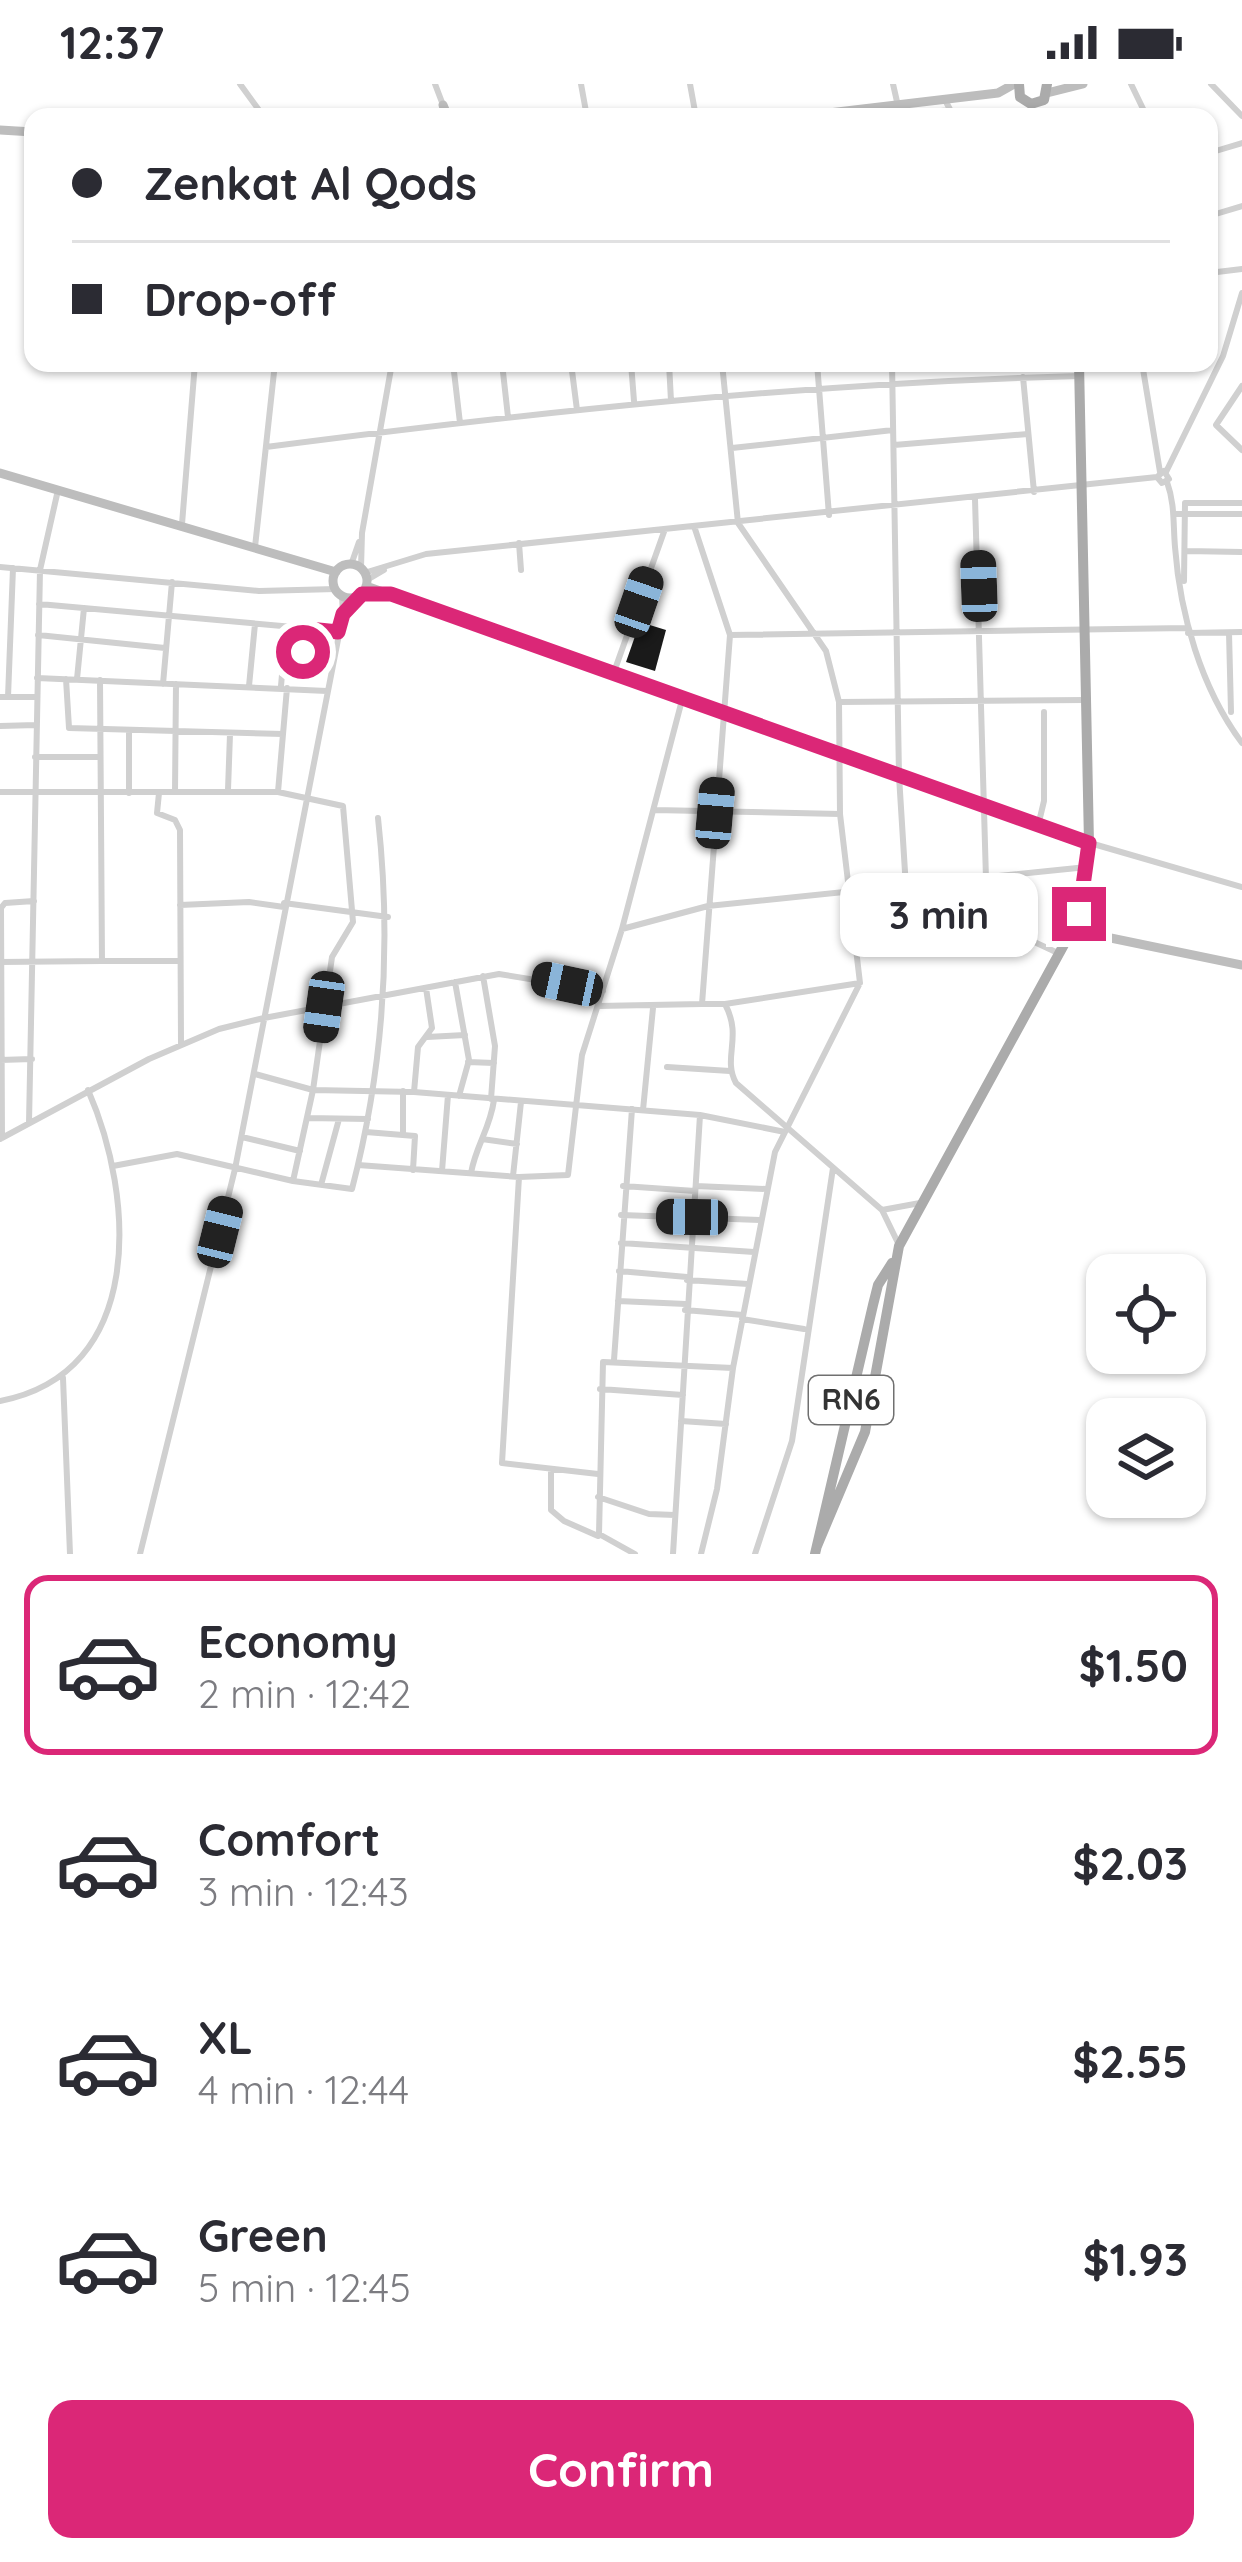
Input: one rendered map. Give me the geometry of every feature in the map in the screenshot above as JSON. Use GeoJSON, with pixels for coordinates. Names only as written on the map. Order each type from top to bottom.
{"type":"FeatureCollection","features":[{"type":"Feature","properties":{"kind":"main road"},"geometry":{"type":"LineString","coordinates":[[1017,84],[1032,108]]}},
{"type":"Feature","properties":{"kind":"main road"},"geometry":{"type":"LineString","coordinates":[[1027,102],[1049,89]]}},
{"type":"Feature","properties":{"kind":"main road","name":"RN6"},"geometry":{"type":"LineString","coordinates":[[816,1550],[865,1432],[899,1246],[1072,930],[1084,897],[1089,843],[1079,372]]}},
{"type":"Feature","properties":{"kind":"main road","name":"RN6"},"geometry":{"type":"LineString","coordinates":[[816,1550],[878,1285],[896,1260]]}},
{"type":"Feature","properties":{"kind":"street"},"geometry":{"type":"LineString","coordinates":[[953,108],[1017,84]]}},
{"type":"Feature","properties":{"kind":"street"},"geometry":{"type":"LineString","coordinates":[[1210,84],[1242,116]]}},
{"type":"Feature","properties":{"kind":"street"},"geometry":{"type":"LineString","coordinates":[[1049,89],[1080,85]]}},
{"type":"Feature","properties":{"kind":"street"},"geometry":{"type":"LineString","coordinates":[[998,93],[1027,102]]}},
{"type":"Feature","properties":{"kind":"street"},"geometry":{"type":"LineString","coordinates":[[1218,366],[1242,293]]}},
{"type":"Feature","properties":{"kind":"street"},"geometry":{"type":"LineString","coordinates":[[182,524],[194,372]]}},
{"type":"Feature","properties":{"kind":"street"},"geometry":{"type":"LineString","coordinates":[[255,547],[274,372]]}},
{"type":"Feature","properties":{"kind":"street"},"geometry":{"type":"LineString","coordinates":[[140,1554],[236,1169],[338,632],[361,580],[362,533],[391,372]]}},
{"type":"Feature","properties":{"kind":"street"},"geometry":{"type":"LineString","coordinates":[[454,372],[460,422]]}},
{"type":"Feature","properties":{"kind":"street"},"geometry":{"type":"LineString","coordinates":[[503,372],[508,417]]}},
{"type":"Feature","properties":{"kind":"street"},"geometry":{"type":"LineString","coordinates":[[573,372],[577,410]]}},
{"type":"Feature","properties":{"kind":"street"},"geometry":{"type":"LineString","coordinates":[[632,372],[634,403]]}},
{"type":"Feature","properties":{"kind":"street"},"geometry":{"type":"LineString","coordinates":[[669,372],[671,401]]}},
{"type":"Feature","properties":{"kind":"street"},"geometry":{"type":"LineString","coordinates":[[700,1554],[777,1146],[860,983],[840,814],[839,702],[826,651],[738,524],[723,372]]}},
{"type":"Feature","properties":{"kind":"street"},"geometry":{"type":"LineString","coordinates":[[818,372],[829,515]]}},
{"type":"Feature","properties":{"kind":"street"},"geometry":{"type":"LineString","coordinates":[[891,372],[899,776],[911,888]]}},
{"type":"Feature","properties":{"kind":"street"},"geometry":{"type":"LineString","coordinates":[[977,372],[977,377]]}},
{"type":"Feature","properties":{"kind":"street"},"geometry":{"type":"LineString","coordinates":[[266,447],[634,403],[891,380],[1063,372]]}},
{"type":"Feature","properties":{"kind":"street"},"geometry":{"type":"LineString","coordinates":[[1144,372],[1161,474],[1174,503],[1175,550],[1187,630],[1242,743]]}},
{"type":"Feature","properties":{"kind":"street"},"geometry":{"type":"LineString","coordinates":[[1161,474],[1215,372]]}},
{"type":"Feature","properties":{"kind":"street"},"geometry":{"type":"LineString","coordinates":[[1023,377],[1034,492]]}},
{"type":"Feature","properties":{"kind":"street"},"geometry":{"type":"LineString","coordinates":[[1242,386],[1216,422],[1219,431],[1242,450]]}},
{"type":"Feature","properties":{"kind":"street"},"geometry":{"type":"LineString","coordinates":[[732,448],[893,430]]}},
{"type":"Feature","properties":{"kind":"street"},"geometry":{"type":"LineString","coordinates":[[893,445],[1028,434]]}},
{"type":"Feature","properties":{"kind":"street"},"geometry":{"type":"LineString","coordinates":[[0,473],[311,566],[337,584],[343,614]]}},
{"type":"Feature","properties":{"kind":"street"},"geometry":{"type":"LineString","coordinates":[[0,567],[260,590],[337,584],[361,580],[427,554],[895,508],[1161,474]]}},
{"type":"Feature","properties":{"kind":"street"},"geometry":{"type":"LineString","coordinates":[[29,1123],[40,570],[58,490]]}},
{"type":"Feature","properties":{"kind":"street"},"geometry":{"type":"LineString","coordinates":[[975,499],[986,880]]}},
{"type":"Feature","properties":{"kind":"street"},"geometry":{"type":"LineString","coordinates":[[1174,503],[1242,503]]}},
{"type":"Feature","properties":{"kind":"street"},"geometry":{"type":"LineString","coordinates":[[1183,590],[1185,503]]}},
{"type":"Feature","properties":{"kind":"street"},"geometry":{"type":"LineString","coordinates":[[1174,514],[1242,514]]}},
{"type":"Feature","properties":{"kind":"street"},"geometry":{"type":"LineString","coordinates":[[694,526],[730,635],[702,1004]]}},
{"type":"Feature","properties":{"kind":"street"},"geometry":{"type":"LineString","coordinates":[[613,675],[665,529]]}},
{"type":"Feature","properties":{"kind":"street"},"geometry":{"type":"LineString","coordinates":[[519,542],[521,570]]}},
{"type":"Feature","properties":{"kind":"street"},"geometry":{"type":"LineString","coordinates":[[1175,550],[1242,552]]}},
{"type":"Feature","properties":{"kind":"street"},"geometry":{"type":"LineString","coordinates":[[13,568],[4,697],[37,697]]}},
{"type":"Feature","properties":{"kind":"street"},"geometry":{"type":"LineString","coordinates":[[337,584],[361,580],[841,758],[1089,843],[1242,886]]}},
{"type":"Feature","properties":{"kind":"street"},"geometry":{"type":"LineString","coordinates":[[163,684],[172,582]]}},
{"type":"Feature","properties":{"kind":"street"},"geometry":{"type":"LineString","coordinates":[[39,604],[338,632]]}},
{"type":"Feature","properties":{"kind":"street"},"geometry":{"type":"LineString","coordinates":[[77,679],[84,608]]}},
{"type":"Feature","properties":{"kind":"street"},"geometry":{"type":"LineString","coordinates":[[249,687],[255,624]]}},
{"type":"Feature","properties":{"kind":"street"},"geometry":{"type":"LineString","coordinates":[[730,635],[1085,627],[1242,632]]}},
{"type":"Feature","properties":{"kind":"street"},"geometry":{"type":"LineString","coordinates":[[278,792],[284,652],[307,652],[309,629]]}},
{"type":"Feature","properties":{"kind":"street"},"geometry":{"type":"LineString","coordinates":[[1228,712],[1229,632]]}},
{"type":"Feature","properties":{"kind":"street"},"geometry":{"type":"LineString","coordinates":[[38,635],[165,648]]}},
{"type":"Feature","properties":{"kind":"street"},"geometry":{"type":"LineString","coordinates":[[38,678],[327,691]]}},
{"type":"Feature","properties":{"kind":"street"},"geometry":{"type":"LineString","coordinates":[[66,679],[66,725],[97,730],[283,734]]}},
{"type":"Feature","properties":{"kind":"street"},"geometry":{"type":"LineString","coordinates":[[100,680],[102,961]]}},
{"type":"Feature","properties":{"kind":"street"},"geometry":{"type":"LineString","coordinates":[[175,792],[176,684]]}},
{"type":"Feature","properties":{"kind":"street"},"geometry":{"type":"LineString","coordinates":[[358,1165],[567,1176],[582,1055],[622,929],[682,700]]}},
{"type":"Feature","properties":{"kind":"street"},"geometry":{"type":"LineString","coordinates":[[839,702],[1086,700]]}},
{"type":"Feature","properties":{"kind":"street"},"geometry":{"type":"LineString","coordinates":[[1038,826],[1044,801],[1044,712]]}},
{"type":"Feature","properties":{"kind":"street"},"geometry":{"type":"LineString","coordinates":[[1228,712],[1242,712]]}},
{"type":"Feature","properties":{"kind":"street"},"geometry":{"type":"LineString","coordinates":[[0,726],[36,725]]}},
{"type":"Feature","properties":{"kind":"street"},"geometry":{"type":"LineString","coordinates":[[128,793],[130,731]]}},
{"type":"Feature","properties":{"kind":"street"},"geometry":{"type":"LineString","coordinates":[[228,792],[230,734]]}},
{"type":"Feature","properties":{"kind":"street"},"geometry":{"type":"LineString","coordinates":[[35,757],[98,758]]}},
{"type":"Feature","properties":{"kind":"street"},"geometry":{"type":"LineString","coordinates":[[0,792],[278,792],[338,803],[346,811],[353,913],[350,931],[334,950],[313,1090],[293,1181]]}},
{"type":"Feature","properties":{"kind":"street"},"geometry":{"type":"LineString","coordinates":[[159,793],[157,813],[175,820],[180,830],[182,1044]]}},
{"type":"Feature","properties":{"kind":"street"},"geometry":{"type":"LineString","coordinates":[[654,810],[840,814]]}},
{"type":"Feature","properties":{"kind":"street"},"geometry":{"type":"LineString","coordinates":[[113,1166],[171,1154],[351,1191],[375,1091],[385,996],[388,917],[378,818]]}},
{"type":"Feature","properties":{"kind":"street"},"geometry":{"type":"LineString","coordinates":[[622,929],[708,906],[1087,867]]}},
{"type":"Feature","properties":{"kind":"street"},"geometry":{"type":"LineString","coordinates":[[911,888],[1058,953]]}},
{"type":"Feature","properties":{"kind":"street"},"geometry":{"type":"LineString","coordinates":[[1,1139],[1,906],[34,901]]}},
{"type":"Feature","properties":{"kind":"street"},"geometry":{"type":"LineString","coordinates":[[178,905],[249,902],[388,917]]}},
{"type":"Feature","properties":{"kind":"street"},"geometry":{"type":"LineString","coordinates":[[1072,930],[1242,965]]}},
{"type":"Feature","properties":{"kind":"street"},"geometry":{"type":"LineString","coordinates":[[1,962],[179,961]]}},
{"type":"Feature","properties":{"kind":"street"},"geometry":{"type":"LineString","coordinates":[[1,1139],[182,1044],[264,1018],[483,976],[520,974],[603,992]]}},
{"type":"Feature","properties":{"kind":"street"},"geometry":{"type":"LineString","coordinates":[[471,1173],[476,1146],[490,1130],[492,1100],[494,1063],[483,976]]}},
{"type":"Feature","properties":{"kind":"street"},"geometry":{"type":"LineString","coordinates":[[454,982],[468,1062],[459,1096]]}},
{"type":"Feature","properties":{"kind":"street"},"geometry":{"type":"LineString","coordinates":[[598,1006],[724,1004],[860,983]]}},
{"type":"Feature","properties":{"kind":"street"},"geometry":{"type":"LineString","coordinates":[[414,1092],[418,1047],[432,1028],[426,988]]}},
{"type":"Feature","properties":{"kind":"street"},"geometry":{"type":"LineString","coordinates":[[724,1004],[735,1021],[730,1071],[736,1084],[882,1210],[899,1246]]}},
{"type":"Feature","properties":{"kind":"street"},"geometry":{"type":"LineString","coordinates":[[643,1110],[653,1008]]}},
{"type":"Feature","properties":{"kind":"street"},"geometry":{"type":"LineString","coordinates":[[428,1037],[465,1035]]}},
{"type":"Feature","properties":{"kind":"street"},"geometry":{"type":"LineString","coordinates":[[2,1060],[32,1059]]}},
{"type":"Feature","properties":{"kind":"street"},"geometry":{"type":"LineString","coordinates":[[468,1062],[494,1063]]}},
{"type":"Feature","properties":{"kind":"street"},"geometry":{"type":"LineString","coordinates":[[667,1066],[730,1071]]}},
{"type":"Feature","properties":{"kind":"street"},"geometry":{"type":"LineString","coordinates":[[255,1074],[313,1090],[403,1091],[700,1115],[788,1132]]}},
{"type":"Feature","properties":{"kind":"street"},"geometry":{"type":"LineString","coordinates":[[0,1401],[40,1391],[63,1377],[90,1348],[112,1297],[118,1251],[113,1166],[88,1090]]}},
{"type":"Feature","properties":{"kind":"street"},"geometry":{"type":"LineString","coordinates":[[403,1091],[403,1135]]}},
{"type":"Feature","properties":{"kind":"street"},"geometry":{"type":"LineString","coordinates":[[442,1172],[448,1095]]}},
{"type":"Feature","properties":{"kind":"street"},"geometry":{"type":"LineString","coordinates":[[521,1102],[501,1454],[509,1467],[598,1474]]}},
{"type":"Feature","properties":{"kind":"street"},"geometry":{"type":"LineString","coordinates":[[614,1360],[632,1109]]}},
{"type":"Feature","properties":{"kind":"street"},"geometry":{"type":"LineString","coordinates":[[673,1554],[700,1115]]}},
{"type":"Feature","properties":{"kind":"street"},"geometry":{"type":"LineString","coordinates":[[308,1118],[368,1119]]}},
{"type":"Feature","properties":{"kind":"street"},"geometry":{"type":"LineString","coordinates":[[321,1186],[339,1119]]}},
{"type":"Feature","properties":{"kind":"street"},"geometry":{"type":"LineString","coordinates":[[366,1132],[416,1137],[413,1170]]}},
{"type":"Feature","properties":{"kind":"street"},"geometry":{"type":"LineString","coordinates":[[242,1137],[299,1151]]}},
{"type":"Feature","properties":{"kind":"street"},"geometry":{"type":"LineString","coordinates":[[482,1139],[517,1144]]}},
{"type":"Feature","properties":{"kind":"street"},"geometry":{"type":"LineString","coordinates":[[755,1554],[792,1441],[833,1168]]}},
{"type":"Feature","properties":{"kind":"street"},"geometry":{"type":"LineString","coordinates":[[623,1186],[766,1189]]}},
{"type":"Feature","properties":{"kind":"street"},"geometry":{"type":"LineString","coordinates":[[882,1210],[922,1202]]}},
{"type":"Feature","properties":{"kind":"street"},"geometry":{"type":"LineString","coordinates":[[621,1215],[760,1220]]}},
{"type":"Feature","properties":{"kind":"street"},"geometry":{"type":"LineString","coordinates":[[620,1243],[754,1252]]}},
{"type":"Feature","properties":{"kind":"street"},"geometry":{"type":"LineString","coordinates":[[619,1271],[748,1284]]}},
{"type":"Feature","properties":{"kind":"street"},"geometry":{"type":"LineString","coordinates":[[618,1301],[685,1307],[806,1329]]}},
{"type":"Feature","properties":{"kind":"street"},"geometry":{"type":"LineString","coordinates":[[602,1537],[597,1497],[603,1362],[734,1368]]}},
{"type":"Feature","properties":{"kind":"street"},"geometry":{"type":"LineString","coordinates":[[63,1377],[70,1554]]}},
{"type":"Feature","properties":{"kind":"street"},"geometry":{"type":"LineString","coordinates":[[600,1389],[683,1395]]}},
{"type":"Feature","properties":{"kind":"street"},"geometry":{"type":"LineString","coordinates":[[681,1421],[727,1424]]}},
{"type":"Feature","properties":{"kind":"street"},"geometry":{"type":"LineString","coordinates":[[551,1471],[551,1510],[564,1521],[635,1554]]}},
{"type":"Feature","properties":{"kind":"street"},"geometry":{"type":"LineString","coordinates":[[597,1497],[649,1514],[675,1515]]}},
{"type":"Feature","properties":{"kind":"building"},"geometry":{"type":"Polygon","coordinates":[[[640,622],[666,630],[655,671],[626,662],[640,622]]]}},
{"type":"Feature","properties":{"kind":"route"},"geometry":{"type":"LineString","coordinates":[[303,652],[307,652],[309,629],[338,632],[343,614],[358,596],[391,594],[1089,843],[1079,914]]}}]}
